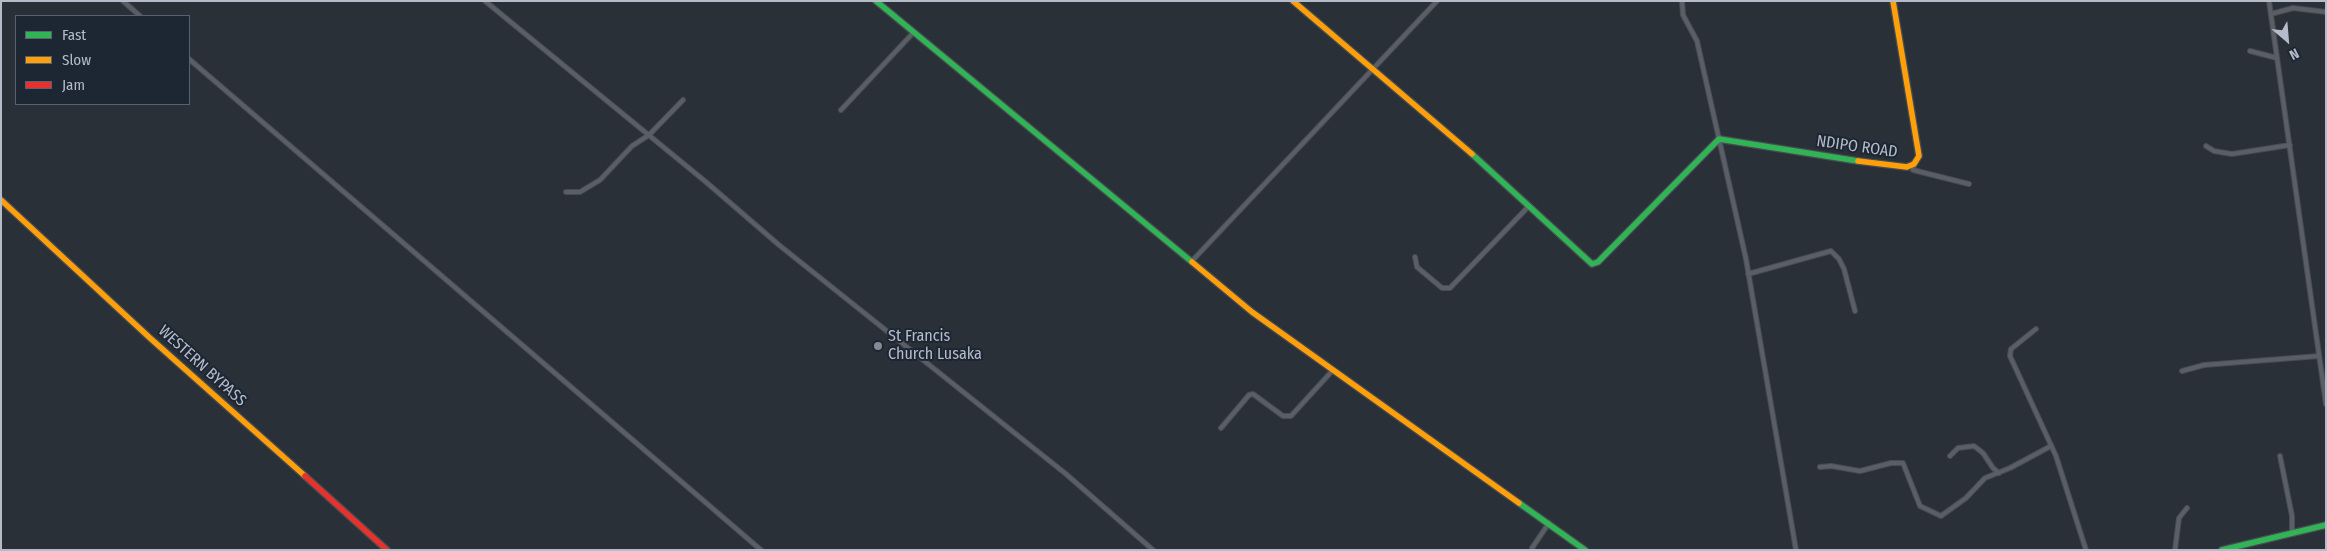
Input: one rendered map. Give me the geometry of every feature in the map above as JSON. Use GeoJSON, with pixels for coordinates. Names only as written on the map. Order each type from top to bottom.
{"type":"FeatureCollection","features":[{"type":"Feature","properties":{"kind":"street"},"geometry":{"type":"LineString","coordinates":[[123,1],[139,15]]}},
{"type":"Feature","properties":{"kind":"street"},"geometry":{"type":"LineString","coordinates":[[484,1],[649,135],[780,245],[1066,474],[1153,550]]}},
{"type":"Feature","properties":{"kind":"street"},"geometry":{"type":"LineString","coordinates":[[876,1],[1252,312],[1586,550]]}},
{"type":"Feature","properties":{"kind":"street"},"geometry":{"type":"LineString","coordinates":[[1293,1],[1453,137],[1588,262],[1595,264],[1719,139]]}},
{"type":"Feature","properties":{"kind":"street"},"geometry":{"type":"LineString","coordinates":[[1192,262],[1437,1]]}},
{"type":"Feature","properties":{"kind":"street"},"geometry":{"type":"LineString","coordinates":[[1682,1],[1683,15],[1697,41],[1748,274],[1796,550]]}},
{"type":"Feature","properties":{"kind":"street","name":"NDIPO ROAD"},"geometry":{"type":"LineString","coordinates":[[1719,139],[1895,167],[1907,167],[1914,164],[1918,156],[1918,142],[1893,1]]}},
{"type":"Feature","properties":{"kind":"street"},"geometry":{"type":"LineString","coordinates":[[2269,1],[2326,404]]}},
{"type":"Feature","properties":{"kind":"street"},"geometry":{"type":"LineString","coordinates":[[2270,14],[2293,8],[2326,12]]}},
{"type":"Feature","properties":{"kind":"street"},"geometry":{"type":"LineString","coordinates":[[841,110],[914,33]]}},
{"type":"Feature","properties":{"kind":"street"},"geometry":{"type":"LineString","coordinates":[[2250,51],[2276,58]]}},
{"type":"Feature","properties":{"kind":"street"},"geometry":{"type":"LineString","coordinates":[[190,60],[761,550]]}},
{"type":"Feature","properties":{"kind":"street"},"geometry":{"type":"LineString","coordinates":[[566,192],[577,193],[594,185],[605,176],[632,146],[649,135],[683,100]]}},
{"type":"Feature","properties":{"kind":"street"},"geometry":{"type":"LineString","coordinates":[[2206,146],[2214,152],[2232,154],[2290,145]]}},
{"type":"Feature","properties":{"kind":"street"},"geometry":{"type":"LineString","coordinates":[[1914,164],[1913,170],[1968,184]]}},
{"type":"Feature","properties":{"kind":"street","name":"WESTERN BYPASS"},"geometry":{"type":"LineString","coordinates":[[1,200],[150,338],[387,550]]}},
{"type":"Feature","properties":{"kind":"street"},"geometry":{"type":"LineString","coordinates":[[1415,257],[1417,267],[1442,288],[1450,288],[1528,207]]}},
{"type":"Feature","properties":{"kind":"street"},"geometry":{"type":"LineString","coordinates":[[1748,274],[1830,251],[1839,259],[1844,269],[1855,311]]}},
{"type":"Feature","properties":{"kind":"street"},"geometry":{"type":"LineString","coordinates":[[2036,328],[2010,349],[2010,354],[2052,446],[2086,550]]}},
{"type":"Feature","properties":{"kind":"street"},"geometry":{"type":"LineString","coordinates":[[2182,371],[2196,366],[2220,363],[2319,356]]}},
{"type":"Feature","properties":{"kind":"street"},"geometry":{"type":"LineString","coordinates":[[1221,428],[1249,395],[1253,394],[1284,416],[1291,416],[1333,370]]}},
{"type":"Feature","properties":{"kind":"street"},"geometry":{"type":"LineString","coordinates":[[1950,456],[1958,448],[1974,446],[1983,453],[1992,468],[1999,473]]}},
{"type":"Feature","properties":{"kind":"street"},"geometry":{"type":"LineString","coordinates":[[1820,467],[1831,466],[1860,471],[1891,463],[1903,463],[1920,506],[1939,516],[1966,498],[1981,481],[2052,446]]}},
{"type":"Feature","properties":{"kind":"street"},"geometry":{"type":"LineString","coordinates":[[2280,456],[2292,516],[2292,533]]}},
{"type":"Feature","properties":{"kind":"street"},"geometry":{"type":"LineString","coordinates":[[2175,550],[2179,518],[2187,508]]}},
{"type":"Feature","properties":{"kind":"street"},"geometry":{"type":"LineString","coordinates":[[1533,550],[1532,548],[1549,523]]}},
{"type":"Feature","properties":{"kind":"street"},"geometry":{"type":"LineString","coordinates":[[2222,550],[2326,525]]}},
{"type":"Feature","properties":{"kind":"traffic: fast"},"geometry":{"type":"LineString","coordinates":[[876,1],[1192,262]]}},
{"type":"Feature","properties":{"kind":"traffic: fast"},"geometry":{"type":"LineString","coordinates":[[1472,154],[1592,264],[1598,262],[1719,139],[1858,161]]}},
{"type":"Feature","properties":{"kind":"traffic: fast"},"geometry":{"type":"LineString","coordinates":[[1519,503],[1585,550]]}},
{"type":"Feature","properties":{"kind":"traffic: fast"},"geometry":{"type":"LineString","coordinates":[[2222,550],[2326,525]]}},
{"type":"Feature","properties":{"kind":"traffic: slow"},"geometry":{"type":"LineString","coordinates":[[1293,1],[1472,154]]}},
{"type":"Feature","properties":{"kind":"traffic: slow"},"geometry":{"type":"LineString","coordinates":[[1858,161],[1907,167],[1914,164],[1919,156],[1893,1]]}},
{"type":"Feature","properties":{"kind":"traffic: slow"},"geometry":{"type":"LineString","coordinates":[[1,200],[150,338],[305,476]]}},
{"type":"Feature","properties":{"kind":"traffic: slow"},"geometry":{"type":"LineString","coordinates":[[1192,262],[1252,312],[1519,503]]}},
{"type":"Feature","properties":{"kind":"traffic: jam"},"geometry":{"type":"LineString","coordinates":[[305,476],[387,550]]}},
{"type":"Feature","properties":{"kind":"place","name":"St Francis Church Lusaka"},"geometry":{"type":"Point","coordinates":[878,346]}}]}
